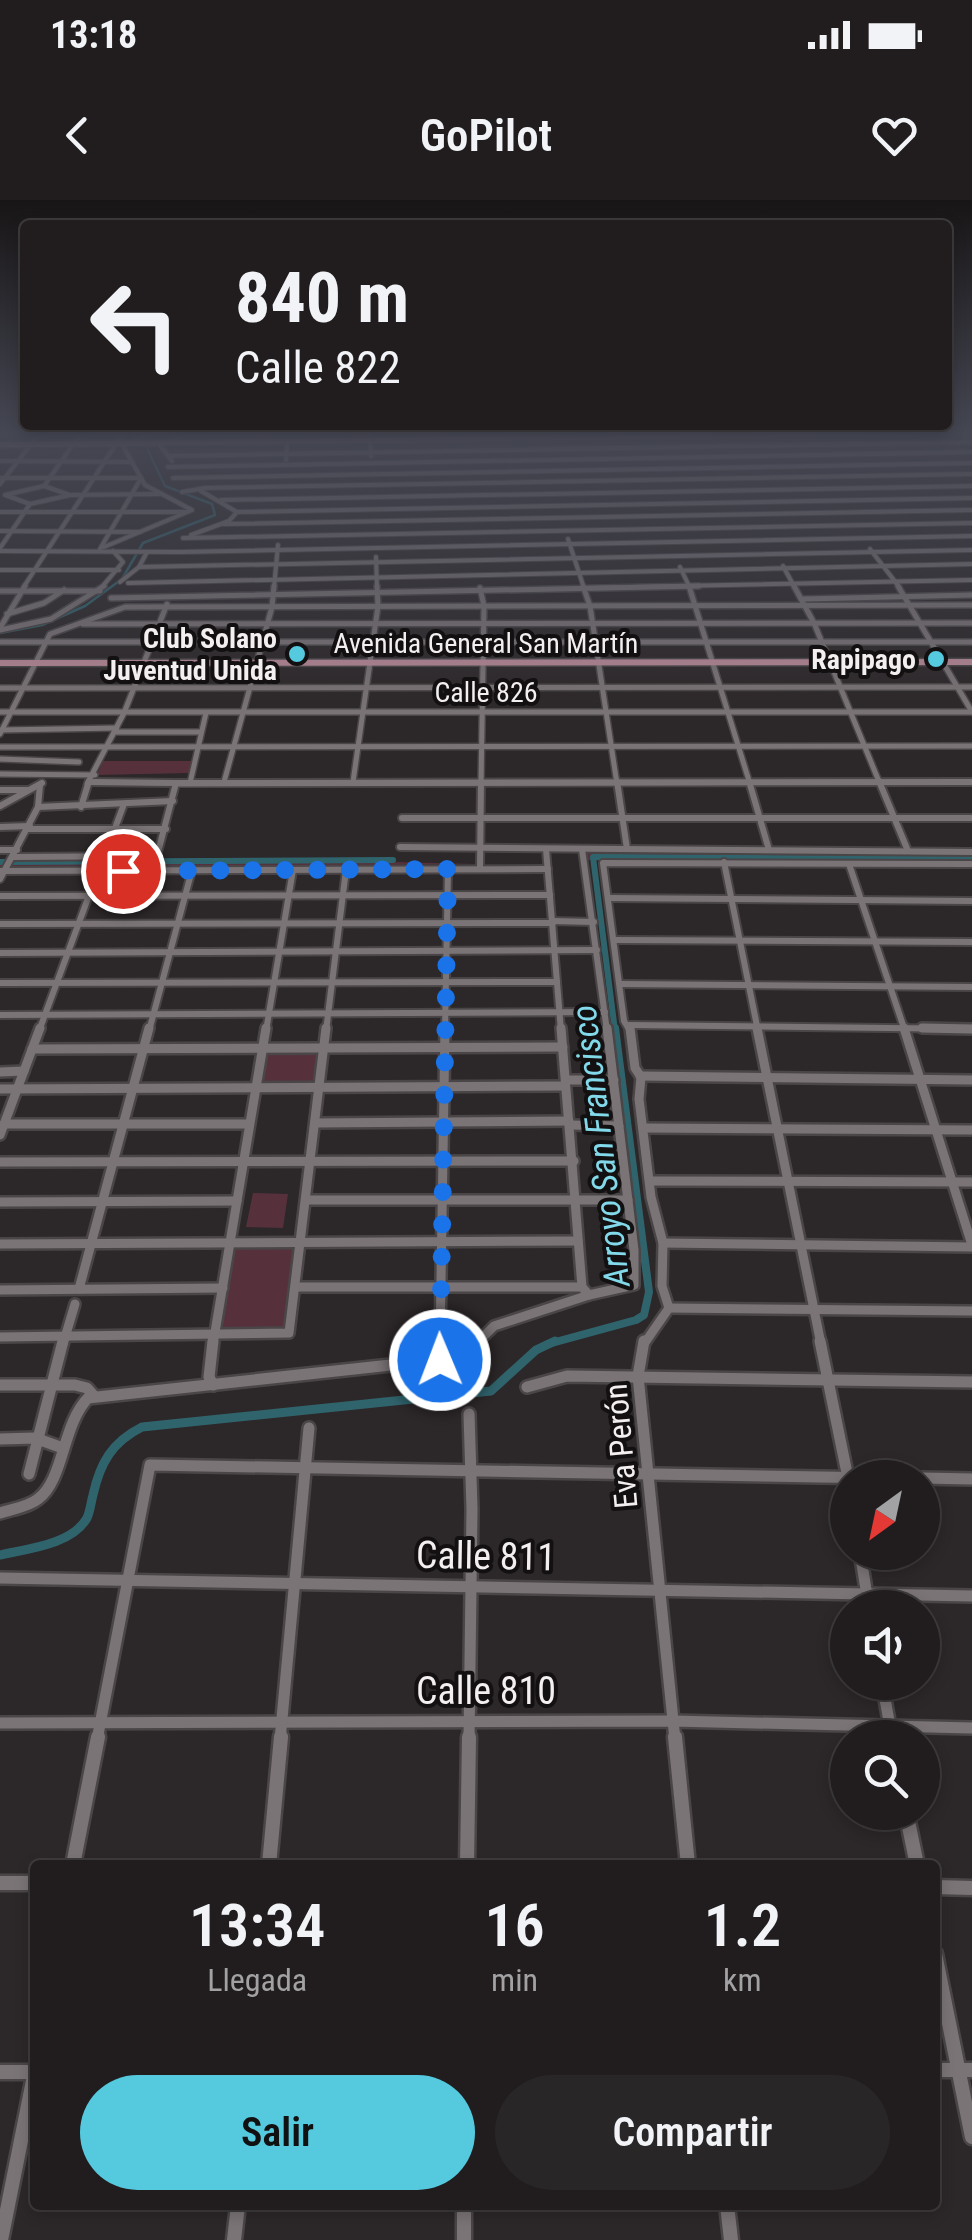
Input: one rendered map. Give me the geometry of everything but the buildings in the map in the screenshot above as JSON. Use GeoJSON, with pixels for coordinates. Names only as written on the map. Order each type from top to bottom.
{"type":"FeatureCollection","features":[{"type":"Feature","properties":{"kind":"main road","name":"Avenida General San Martín"},"geometry":{"type":"LineString","coordinates":[[0,663],[972,662]]}},
{"type":"Feature","properties":{"kind":"street"},"geometry":{"type":"LineString","coordinates":[[0,550],[14,528]]}},
{"type":"Feature","properties":{"kind":"street"},"geometry":{"type":"LineString","coordinates":[[63,528],[4,616],[0,629],[28,626],[76,608],[120,570],[123,562],[113,552]]}},
{"type":"Feature","properties":{"kind":"street"},"geometry":{"type":"LineString","coordinates":[[100,549],[112,528]]}},
{"type":"Feature","properties":{"kind":"street"},"geometry":{"type":"LineString","coordinates":[[100,549],[152,528]]}},
{"type":"Feature","properties":{"kind":"street"},"geometry":{"type":"LineString","coordinates":[[183,538],[212,528]]}},
{"type":"Feature","properties":{"kind":"street"},"geometry":{"type":"LineString","coordinates":[[224,782],[272,607],[280,528]]}},
{"type":"Feature","properties":{"kind":"street"},"geometry":{"type":"LineString","coordinates":[[353,782],[378,606],[375,528]]}},
{"type":"Feature","properties":{"kind":"street"},"geometry":{"type":"LineString","coordinates":[[469,528],[484,606],[480,869]]}},
{"type":"Feature","properties":{"kind":"street"},"geometry":{"type":"LineString","coordinates":[[183,538],[700,528]]}},
{"type":"Feature","properties":{"kind":"street"},"geometry":{"type":"LineString","coordinates":[[759,528],[814,623],[908,852]]}},
{"type":"Feature","properties":{"kind":"street"},"geometry":{"type":"LineString","coordinates":[[854,528],[907,597],[972,712]]}},
{"type":"Feature","properties":{"kind":"street"},"geometry":{"type":"LineString","coordinates":[[949,528],[971,551]]}},
{"type":"Feature","properties":{"kind":"street"},"geometry":{"type":"LineString","coordinates":[[662,529],[698,606],[769,850]]}},
{"type":"Feature","properties":{"kind":"street"},"geometry":{"type":"LineString","coordinates":[[0,531],[143,532]]}},
{"type":"Feature","properties":{"kind":"street"},"geometry":{"type":"LineString","coordinates":[[566,531],[590,606],[603,712],[627,850]]}},
{"type":"Feature","properties":{"kind":"street"},"geometry":{"type":"LineString","coordinates":[[0,550],[180,552],[972,536]]}},
{"type":"Feature","properties":{"kind":"street"},"geometry":{"type":"LineString","coordinates":[[80,807],[124,713],[166,607],[183,538]]}},
{"type":"Feature","properties":{"kind":"street"},"geometry":{"type":"LineString","coordinates":[[140,567],[971,551]]}},
{"type":"Feature","properties":{"kind":"street"},"geometry":{"type":"LineString","coordinates":[[146,552],[140,567],[124,582],[972,564]]}},
{"type":"Feature","properties":{"kind":"street"},"geometry":{"type":"LineString","coordinates":[[0,570],[120,570]]}},
{"type":"Feature","properties":{"kind":"street"},"geometry":{"type":"LineString","coordinates":[[4,616],[44,603],[87,570]]}},
{"type":"Feature","properties":{"kind":"street"},"geometry":{"type":"LineString","coordinates":[[110,598],[972,580]]}},
{"type":"Feature","properties":{"kind":"street"},"geometry":{"type":"LineString","coordinates":[[0,591],[100,590]]}},
{"type":"Feature","properties":{"kind":"street"},"geometry":{"type":"LineString","coordinates":[[200,732],[1,731],[52,632],[127,607],[698,606],[972,595]]}},
{"type":"Feature","properties":{"kind":"street"},"geometry":{"type":"LineString","coordinates":[[804,602],[972,605]]}},
{"type":"Feature","properties":{"kind":"street"},"geometry":{"type":"LineString","coordinates":[[75,624],[972,623]]}},
{"type":"Feature","properties":{"kind":"street"},"geometry":{"type":"LineString","coordinates":[[0,642],[972,642]]}},
{"type":"Feature","properties":{"kind":"street"},"geometry":{"type":"LineString","coordinates":[[0,688],[972,687]]}},
{"type":"Feature","properties":{"kind":"street","name":"Calle 826"},"geometry":{"type":"LineString","coordinates":[[0,712],[972,712]]}},
{"type":"Feature","properties":{"kind":"street"},"geometry":{"type":"LineString","coordinates":[[190,782],[206,713]]}},
{"type":"Feature","properties":{"kind":"street"},"geometry":{"type":"LineString","coordinates":[[0,747],[972,746]]}},
{"type":"Feature","properties":{"kind":"street"},"geometry":{"type":"LineString","coordinates":[[0,759],[79,762]]}},
{"type":"Feature","properties":{"kind":"street"},"geometry":{"type":"LineString","coordinates":[[0,774],[94,774]]}},
{"type":"Feature","properties":{"kind":"street"},"geometry":{"type":"LineString","coordinates":[[0,806],[9,804],[50,774]]}},
{"type":"Feature","properties":{"kind":"street"},"geometry":{"type":"LineString","coordinates":[[89,782],[972,782]]}},
{"type":"Feature","properties":{"kind":"street"},"geometry":{"type":"LineString","coordinates":[[104,858],[126,803],[130,782]]}},
{"type":"Feature","properties":{"kind":"street"},"geometry":{"type":"LineString","coordinates":[[8,864],[158,856],[176,782]]}},
{"type":"Feature","properties":{"kind":"street"},"geometry":{"type":"LineString","coordinates":[[8,864],[38,807],[40,784]]}},
{"type":"Feature","properties":{"kind":"street"},"geometry":{"type":"LineString","coordinates":[[0,790],[27,790]]}},
{"type":"Feature","properties":{"kind":"street"},"geometry":{"type":"LineString","coordinates":[[38,807],[174,801]]}},
{"type":"Feature","properties":{"kind":"street"},"geometry":{"type":"LineString","coordinates":[[402,818],[972,818]]}},
{"type":"Feature","properties":{"kind":"street"},"geometry":{"type":"LineString","coordinates":[[0,827],[166,830]]}},
{"type":"Feature","properties":{"kind":"street"},"geometry":{"type":"LineString","coordinates":[[400,847],[972,852]]}},
{"type":"Feature","properties":{"kind":"street"},"geometry":{"type":"LineString","coordinates":[[546,849],[578,1241],[586,1291]]}},
{"type":"Feature","properties":{"kind":"street"},"geometry":{"type":"LineString","coordinates":[[296,1288],[586,1291],[628,1288],[635,1283],[614,1080],[582,849]]}},
{"type":"Feature","properties":{"kind":"street"},"geometry":{"type":"LineString","coordinates":[[0,850],[8,864]]}},
{"type":"Feature","properties":{"kind":"street"},"geometry":{"type":"LineString","coordinates":[[972,864],[605,862],[624,1021],[629,1025],[972,1029]]}},
{"type":"Feature","properties":{"kind":"street"},"geometry":{"type":"LineString","coordinates":[[724,862],[845,1460]]}},
{"type":"Feature","properties":{"kind":"street"},"geometry":{"type":"LineString","coordinates":[[8,864],[98,870],[548,869]]}},
{"type":"Feature","properties":{"kind":"street"},"geometry":{"type":"LineString","coordinates":[[662,1243],[972,1246],[849,864]]}},
{"type":"Feature","properties":{"kind":"street"},"geometry":{"type":"LineString","coordinates":[[440,1360],[448,869]]}},
{"type":"Feature","properties":{"kind":"street"},"geometry":{"type":"LineString","coordinates":[[0,1135],[98,870]]}},
{"type":"Feature","properties":{"kind":"street"},"geometry":{"type":"LineString","coordinates":[[78,1289],[192,870]]}},
{"type":"Feature","properties":{"kind":"street"},"geometry":{"type":"LineString","coordinates":[[212,1385],[209,1377],[214,1336],[293,870]]}},
{"type":"Feature","properties":{"kind":"street"},"geometry":{"type":"LineString","coordinates":[[0,1336],[283,1335],[291,1329],[346,870]]}},
{"type":"Feature","properties":{"kind":"street"},"geometry":{"type":"LineString","coordinates":[[0,896],[550,895]]}},
{"type":"Feature","properties":{"kind":"street"},"geometry":{"type":"LineString","coordinates":[[608,898],[972,901]]}},
{"type":"Feature","properties":{"kind":"street"},"geometry":{"type":"LineString","coordinates":[[0,924],[594,922]]}},
{"type":"Feature","properties":{"kind":"street"},"geometry":{"type":"LineString","coordinates":[[614,940],[972,942]]}},
{"type":"Feature","properties":{"kind":"street"},"geometry":{"type":"LineString","coordinates":[[0,953],[597,950]]}},
{"type":"Feature","properties":{"kind":"street"},"geometry":{"type":"LineString","coordinates":[[0,983],[557,982]]}},
{"type":"Feature","properties":{"kind":"street"},"geometry":{"type":"LineString","coordinates":[[620,984],[972,986]]}},
{"type":"Feature","properties":{"kind":"street"},"geometry":{"type":"LineString","coordinates":[[0,1015],[605,1012]]}},
{"type":"Feature","properties":{"kind":"street"},"geometry":{"type":"LineString","coordinates":[[629,1025],[640,1076],[651,1197],[662,1243],[662,1286],[668,1308],[972,1312]]}},
{"type":"Feature","properties":{"kind":"street"},"geometry":{"type":"LineString","coordinates":[[32,1049],[563,1048]]}},
{"type":"Feature","properties":{"kind":"street"},"geometry":{"type":"LineString","coordinates":[[0,1072],[24,1071]]}},
{"type":"Feature","properties":{"kind":"street"},"geometry":{"type":"LineString","coordinates":[[640,1076],[972,1080]]}},
{"type":"Feature","properties":{"kind":"street"},"geometry":{"type":"LineString","coordinates":[[0,1088],[444,1086],[614,1080]]}},
{"type":"Feature","properties":{"kind":"street"},"geometry":{"type":"LineString","coordinates":[[315,1123],[619,1126]]}},
{"type":"Feature","properties":{"kind":"street"},"geometry":{"type":"LineString","coordinates":[[4,1124],[249,1124]]}},
{"type":"Feature","properties":{"kind":"street"},"geometry":{"type":"LineString","coordinates":[[644,1128],[972,1130]]}},
{"type":"Feature","properties":{"kind":"street"},"geometry":{"type":"LineString","coordinates":[[0,1162],[574,1161]]}},
{"type":"Feature","properties":{"kind":"street"},"geometry":{"type":"LineString","coordinates":[[652,1181],[972,1182]]}},
{"type":"Feature","properties":{"kind":"street"},"geometry":{"type":"LineString","coordinates":[[306,1200],[628,1200]]}},
{"type":"Feature","properties":{"kind":"street"},"geometry":{"type":"LineString","coordinates":[[0,1202],[236,1201]]}},
{"type":"Feature","properties":{"kind":"street"},"geometry":{"type":"LineString","coordinates":[[0,1244],[578,1241]]}},
{"type":"Feature","properties":{"kind":"street"},"geometry":{"type":"LineString","coordinates":[[0,1290],[223,1288]]}},
{"type":"Feature","properties":{"kind":"street"},"geometry":{"type":"LineString","coordinates":[[0,1514],[34,1502],[48,1488],[60,1447],[80,1406],[94,1396],[465,1355],[494,1326],[586,1291]]}},
{"type":"Feature","properties":{"kind":"street"},"geometry":{"type":"LineString","coordinates":[[29,1474],[35,1438],[75,1304]]}},
{"type":"Feature","properties":{"kind":"street","name":"Eva Perón"},"geometry":{"type":"LineString","coordinates":[[668,1308],[664,1318],[645,1337],[638,1376],[687,1860]]}},
{"type":"Feature","properties":{"kind":"street"},"geometry":{"type":"LineString","coordinates":[[527,1387],[559,1376],[972,1382]]}},
{"type":"Feature","properties":{"kind":"street"},"geometry":{"type":"LineString","coordinates":[[0,1385],[82,1386],[94,1396]]}},
{"type":"Feature","properties":{"kind":"street"},"geometry":{"type":"LineString","coordinates":[[467,1860],[472,1471],[469,1414]]}},
{"type":"Feature","properties":{"kind":"street"},"geometry":{"type":"LineString","coordinates":[[270,1860],[309,1428]]}},
{"type":"Feature","properties":{"kind":"street"},"geometry":{"type":"LineString","coordinates":[[0,1439],[35,1438],[60,1447]]}},
{"type":"Feature","properties":{"kind":"street"},"geometry":{"type":"LineString","coordinates":[[74,1860],[126,1579],[149,1468],[156,1463],[830,1477]]}},
{"type":"Feature","properties":{"kind":"street"},"geometry":{"type":"LineString","coordinates":[[940,1479],[972,1480]]}},
{"type":"Feature","properties":{"kind":"street","name":"Calle 811"},"geometry":{"type":"LineString","coordinates":[[0,1578],[830,1593]]}},
{"type":"Feature","properties":{"kind":"street","name":"Calle 811"},"geometry":{"type":"LineString","coordinates":[[940,1595],[972,1596]]}},
{"type":"Feature","properties":{"kind":"street","name":"Calle 810"},"geometry":{"type":"LineString","coordinates":[[0,1723],[672,1721],[830,1728]]}},
{"type":"Feature","properties":{"kind":"street","name":"Calle 810"},"geometry":{"type":"LineString","coordinates":[[940,1729],[972,1728]]}},
{"type":"Feature","properties":{"kind":"street"},"geometry":{"type":"LineString","coordinates":[[910,1830],[916,1860]]}},
{"type":"Feature","properties":{"kind":"street"},"geometry":{"type":"LineString","coordinates":[[0,1884],[30,1883]]}},
{"type":"Feature","properties":{"kind":"street"},"geometry":{"type":"LineString","coordinates":[[940,1887],[972,1888]]}},
{"type":"Feature","properties":{"kind":"street"},"geometry":{"type":"LineString","coordinates":[[940,1973],[965,2070],[972,2138]]}},
{"type":"Feature","properties":{"kind":"street"},"geometry":{"type":"LineString","coordinates":[[0,2072],[30,2072]]}},
{"type":"Feature","properties":{"kind":"street"},"geometry":{"type":"LineString","coordinates":[[1,2240],[30,2097]]}},
{"type":"Feature","properties":{"kind":"street"},"geometry":{"type":"LineString","coordinates":[[234,2240],[237,2210]]}},
{"type":"Feature","properties":{"kind":"street"},"geometry":{"type":"LineString","coordinates":[[464,2210],[464,2240]]}},
{"type":"Feature","properties":{"kind":"street"},"geometry":{"type":"LineString","coordinates":[[728,2210],[731,2240]]}},
{"type":"Feature","properties":{"kind":"shaded area"},"geometry":{"type":"Polygon","coordinates":[[[103,761],[193,761],[190,773],[97,775],[103,761]]]}},
{"type":"Feature","properties":{"kind":"shaded area"},"geometry":{"type":"Polygon","coordinates":[[[586,852],[972,854],[972,864],[587,860],[586,852]]]}},
{"type":"Feature","properties":{"kind":"shaded area"},"geometry":{"type":"Polygon","coordinates":[[[0,864],[477,864],[0,869],[0,864]]]}},
{"type":"Feature","properties":{"kind":"shaded area"},"geometry":{"type":"Polygon","coordinates":[[[268,1050],[321,1050],[318,1083],[263,1083],[268,1050]]]}},
{"type":"Feature","properties":{"kind":"shaded area"},"geometry":{"type":"Polygon","coordinates":[[[253,1193],[288,1194],[283,1228],[246,1227],[253,1193]]]}},
{"type":"Feature","properties":{"kind":"shaded area"},"geometry":{"type":"Polygon","coordinates":[[[236,1246],[296,1246],[284,1331],[221,1331],[236,1246]]]}},
{"type":"Feature","properties":{"kind":"waterway"},"geometry":{"type":"LineString","coordinates":[[0,633],[42,625],[85,606],[122,579],[143,543],[181,528]]}},
{"type":"Feature","properties":{"kind":"waterway","name":"Arroyo San Francisco"},"geometry":{"type":"LineString","coordinates":[[615,1031],[593,857],[972,859]]}},
{"type":"Feature","properties":{"kind":"waterway"},"geometry":{"type":"LineString","coordinates":[[0,862],[393,860]]}},
{"type":"Feature","properties":{"kind":"waterway","name":"Arroyo San Francisco"},"geometry":{"type":"LineString","coordinates":[[550,1344],[636,1320],[644,1315],[649,1292],[615,1028]]}},
{"type":"Feature","properties":{"kind":"waterway","name":"Arroyo San Francisco"},"geometry":{"type":"LineString","coordinates":[[550,1344],[555,1341]]}},
{"type":"Feature","properties":{"kind":"waterway","name":"Arroyo San Francisco"},"geometry":{"type":"LineString","coordinates":[[0,1555],[60,1540],[80,1527],[88,1516],[99,1473],[109,1455],[123,1439],[142,1427],[491,1391],[536,1350],[550,1344]]}},
{"type":"Feature","properties":{"kind":"place","name":"Club Solano Juventud Unida"},"geometry":{"type":"Point","coordinates":[297,654]}},
{"type":"Feature","properties":{"kind":"place","name":"Rapipago"},"geometry":{"type":"Point","coordinates":[936,659]}},
{"type":"Feature","properties":{"kind":"route"},"geometry":{"type":"LineString","coordinates":[[123,871],[448,869],[440,1360]]}}]}
